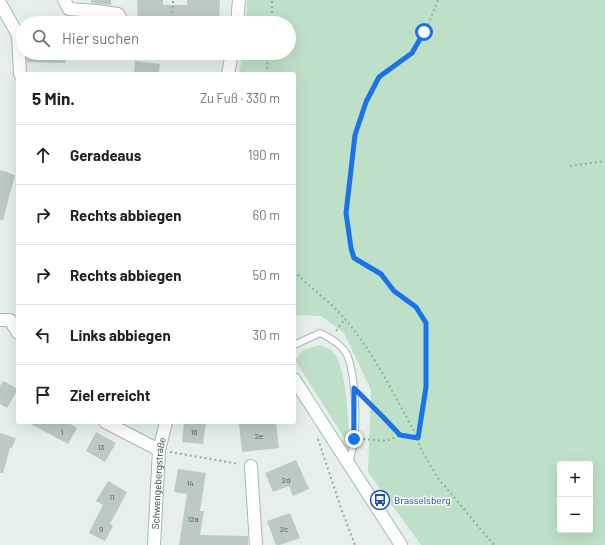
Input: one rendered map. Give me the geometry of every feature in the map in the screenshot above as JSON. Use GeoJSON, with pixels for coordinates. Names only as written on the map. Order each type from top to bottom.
{"type":"FeatureCollection","features":[{"type":"Feature","properties":{"kind":"street"},"geometry":{"type":"LineString","coordinates":[[64,0],[69,9],[118,14],[119,16]]}},
{"type":"Feature","properties":{"kind":"street"},"geometry":{"type":"LineString","coordinates":[[238,16],[239,0]]}},
{"type":"Feature","properties":{"kind":"street"},"geometry":{"type":"LineString","coordinates":[[1,1],[16,32]]}},
{"type":"Feature","properties":{"kind":"street"},"geometry":{"type":"LineString","coordinates":[[19,60],[20,72]]}},
{"type":"Feature","properties":{"kind":"street"},"geometry":{"type":"LineString","coordinates":[[228,72],[231,60]]}},
{"type":"Feature","properties":{"kind":"street"},"geometry":{"type":"LineString","coordinates":[[0,320],[10,320],[16,330]]}},
{"type":"Feature","properties":{"kind":"street"},"geometry":{"type":"LineString","coordinates":[[296,382],[401,545]]}},
{"type":"Feature","properties":{"kind":"street"},"geometry":{"type":"LineString","coordinates":[[109,424],[159,450]]}},
{"type":"Feature","properties":{"kind":"street","name":"Schwengebergstraße"},"geometry":{"type":"LineString","coordinates":[[154,545],[159,450],[166,424]]}},
{"type":"Feature","properties":{"kind":"street"},"geometry":{"type":"LineString","coordinates":[[251,466],[256,545]]}},
{"type":"Feature","properties":{"kind":"lane"},"geometry":{"type":"LineString","coordinates":[[296,344],[320,333],[330,338],[347,356],[354,388],[354,439],[349,465]]}},
{"type":"Feature","properties":{"kind":"path"},"geometry":{"type":"LineString","coordinates":[[172,16],[173,0]]}},
{"type":"Feature","properties":{"kind":"path"},"geometry":{"type":"LineString","coordinates":[[272,0],[272,16]]}},
{"type":"Feature","properties":{"kind":"path"},"geometry":{"type":"LineString","coordinates":[[418,438],[426,387],[426,323],[416,307],[394,291],[381,274],[354,258],[351,248],[346,213],[355,135],[366,102],[379,77],[412,53],[424,32],[438,0]]}},
{"type":"Feature","properties":{"kind":"path"},"geometry":{"type":"LineString","coordinates":[[266,72],[268,60]]}},
{"type":"Feature","properties":{"kind":"path"},"geometry":{"type":"LineString","coordinates":[[570,166],[605,161]]}},
{"type":"Feature","properties":{"kind":"path"},"geometry":{"type":"LineString","coordinates":[[296,273],[345,319],[376,361],[418,438],[420,447],[437,477],[494,545]]}},
{"type":"Feature","properties":{"kind":"path"},"geometry":{"type":"LineString","coordinates":[[330,338],[345,319]]}},
{"type":"Feature","properties":{"kind":"path"},"geometry":{"type":"LineString","coordinates":[[354,388],[400,435],[418,438]]}},
{"type":"Feature","properties":{"kind":"path"},"geometry":{"type":"LineString","coordinates":[[159,450],[251,466]]}},
{"type":"Feature","properties":{"kind":"path"},"geometry":{"type":"LineString","coordinates":[[327,465],[355,545]]}},
{"type":"Feature","properties":{"kind":"green space"},"geometry":{"type":"Polygon","coordinates":[[[247,0],[605,0],[605,545],[421,545],[368,472],[371,390],[344,333],[321,316],[296,315],[296,72],[239,72],[242,60],[296,60],[296,16],[246,16],[247,0]]]}},
{"type":"Feature","properties":{"kind":"green space"},"geometry":{"type":"Polygon","coordinates":[[[320,345],[331,350],[337,357],[344,381],[348,411],[350,447],[296,362],[296,359],[303,350],[320,345]]]}},
{"type":"Feature","properties":{"kind":"building"},"geometry":{"type":"Polygon","coordinates":[[[91,0],[111,0],[111,5],[91,3],[91,0]]]}},
{"type":"Feature","properties":{"kind":"building"},"geometry":{"type":"Polygon","coordinates":[[[137,0],[163,0],[163,5],[187,5],[187,0],[220,0],[219,16],[138,16],[137,0]]]}},
{"type":"Feature","properties":{"kind":"building"},"geometry":{"type":"Polygon","coordinates":[[[27,60],[65,60],[65,63],[27,62],[27,60]]]}},
{"type":"Feature","properties":{"kind":"building"},"geometry":{"type":"Polygon","coordinates":[[[135,61],[160,64],[159,72],[134,72],[135,61]]]}},
{"type":"Feature","properties":{"kind":"building"},"geometry":{"type":"Polygon","coordinates":[[[0,170],[15,175],[3,220],[0,220],[0,170]]]}},
{"type":"Feature","properties":{"kind":"building"},"geometry":{"type":"Polygon","coordinates":[[[3,381],[16,388],[16,392],[7,408],[0,404],[0,386],[3,381]]]}},
{"type":"Feature","properties":{"kind":"building"},"geometry":{"type":"Polygon","coordinates":[[[31,424],[70,424],[77,428],[68,444],[31,424]]]}},
{"type":"Feature","properties":{"kind":"building"},"geometry":{"type":"Polygon","coordinates":[[[184,424],[206,424],[203,444],[182,442],[184,424]]]}},
{"type":"Feature","properties":{"kind":"building"},"geometry":{"type":"Polygon","coordinates":[[[239,424],[276,424],[279,448],[242,452],[239,424]]]}},
{"type":"Feature","properties":{"kind":"building"},"geometry":{"type":"Polygon","coordinates":[[[96,432],[116,443],[105,462],[86,451],[96,432]]]}},
{"type":"Feature","properties":{"kind":"building"},"geometry":{"type":"Polygon","coordinates":[[[0,433],[16,438],[12,448],[10,448],[3,473],[0,473],[0,433]]]}},
{"type":"Feature","properties":{"kind":"building"},"geometry":{"type":"Polygon","coordinates":[[[296,460],[309,489],[293,496],[289,486],[273,492],[265,473],[296,460]]]}},
{"type":"Feature","properties":{"kind":"building"},"geometry":{"type":"Polygon","coordinates":[[[178,469],[206,473],[200,511],[204,511],[200,535],[248,536],[248,545],[179,545],[187,494],[174,492],[178,469]]]}},
{"type":"Feature","properties":{"kind":"building"},"geometry":{"type":"Polygon","coordinates":[[[108,481],[127,492],[110,524],[113,526],[105,541],[89,533],[103,505],[96,501],[108,481]]]}},
{"type":"Feature","properties":{"kind":"building"},"geometry":{"type":"Polygon","coordinates":[[[290,513],[300,538],[276,545],[267,521],[290,513]]]}},
{"type":"Feature","properties":{"kind":"place","name":"Brasselsberg"},"geometry":{"type":"Point","coordinates":[380,500]}},
{"type":"Feature","properties":{"kind":"route"},"geometry":{"type":"LineString","coordinates":[[354,439],[354,388],[400,435],[418,438],[426,387],[426,323],[416,307],[394,291],[381,274],[354,258],[351,248],[346,213],[355,135],[366,102],[379,77],[412,53],[424,32]]}}]}
